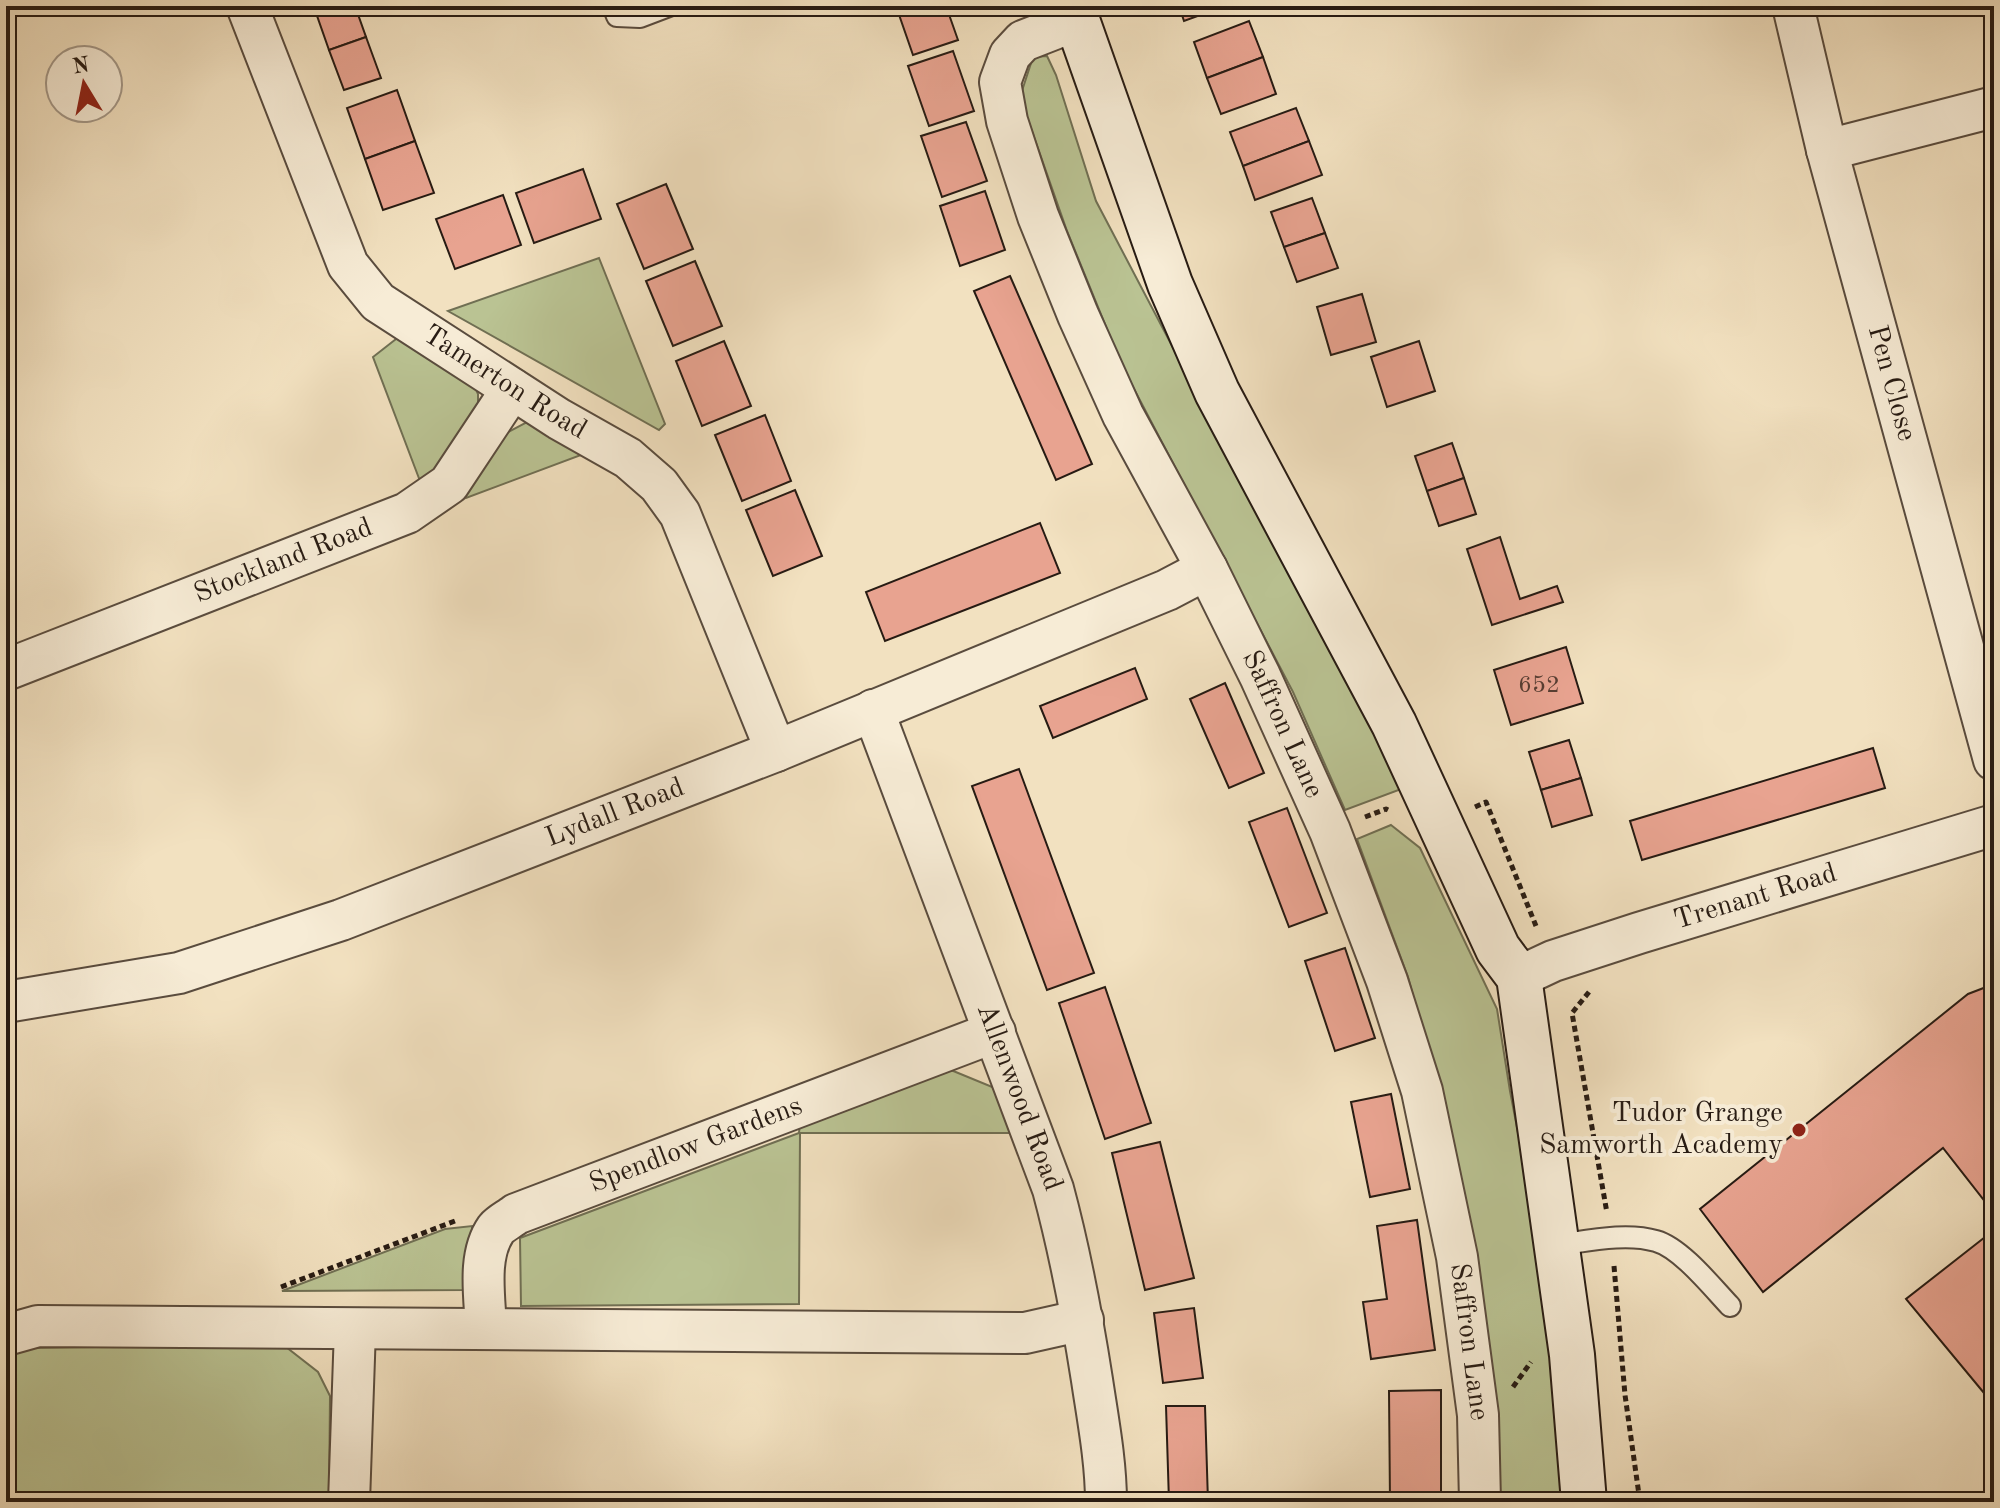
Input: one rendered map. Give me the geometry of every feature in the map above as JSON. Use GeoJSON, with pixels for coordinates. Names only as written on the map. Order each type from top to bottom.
{"type":"FeatureCollection","features":[{"type":"Feature","properties":{"kind":"main road","name":"Saffron Lane"},"geometry":{"type":"LineString","coordinates":[[1075,13],[1170,284],[1217,392],[1394,724],[1498,949],[1519,977],[1572,1355],[1584,1502]]}},
{"type":"Feature","properties":{"kind":"street","name":"Tamerton Road"},"geometry":{"type":"LineString","coordinates":[[247,6],[348,265],[378,302],[512,389],[628,458],[659,485],[680,514],[776,751]]}},
{"type":"Feature","properties":{"kind":"street","name":"Pen Close"},"geometry":{"type":"LineString","coordinates":[[1793,6],[1827,150],[1994,760]]}},
{"type":"Feature","properties":{"kind":"street","name":"Saffron Lane"},"geometry":{"type":"LineString","coordinates":[[1075,13],[1023,41],[1010,55],[1003,70],[1001,95],[1038,216],[1078,315],[1123,415],[1207,569],[1260,676],[1330,831],[1387,981],[1422,1091],[1457,1257],[1478,1415],[1480,1502]]}},
{"type":"Feature","properties":{"kind":"street"},"geometry":{"type":"LineString","coordinates":[[1827,150],[1994,107]]}},
{"type":"Feature","properties":{"kind":"street","name":"Stockland Road"},"geometry":{"type":"LineString","coordinates":[[6,670],[407,513],[449,484],[512,389]]}},
{"type":"Feature","properties":{"kind":"street","name":"Lydall Road"},"geometry":{"type":"LineString","coordinates":[[6,1002],[179,973],[341,920],[776,751],[1167,590],[1207,569]]}},
{"type":"Feature","properties":{"kind":"street","name":"Allenwood Road"},"geometry":{"type":"LineString","coordinates":[[873,710],[1053,1189],[1083,1320],[1106,1502]]}},
{"type":"Feature","properties":{"kind":"street","name":"Trenant Road"},"geometry":{"type":"LineString","coordinates":[[1519,977],[1553,961],[1624,937],[1994,825]]}},
{"type":"Feature","properties":{"kind":"street","name":"Spendlow Gardens"},"geometry":{"type":"LineString","coordinates":[[486,1329],[485,1262],[489,1243],[498,1227],[516,1214],[995,1032]]}},
{"type":"Feature","properties":{"kind":"street"},"geometry":{"type":"LineString","coordinates":[[6,1335],[38,1326],[1025,1333],[1083,1320]]}},
{"type":"Feature","properties":{"kind":"street"},"geometry":{"type":"LineString","coordinates":[[349,1502],[355,1329]]}},
{"type":"Feature","properties":{"kind":"lane"},"geometry":{"type":"LineString","coordinates":[[613,6],[617,16],[640,17],[669,6]]}},
{"type":"Feature","properties":{"kind":"lane"},"geometry":{"type":"LineString","coordinates":[[1557,1245],[1624,1238],[1656,1241],[1674,1250],[1730,1306]]}},
{"type":"Feature","properties":{"kind":"path"},"geometry":{"type":"LineString","coordinates":[[244,1327],[267,1292],[492,1208],[516,1214]]}},
{"type":"Feature","properties":{"kind":"path"},"geometry":{"type":"LineString","coordinates":[[1478,1415],[1494,1414],[1533,1360],[1572,1355]]}},
{"type":"Feature","properties":{"kind":"green space"},"geometry":{"type":"Polygon","coordinates":[[[1047,56],[1056,75],[1096,201],[1404,788],[1345,810],[1293,692],[1122,366],[1067,231],[1020,97],[1033,57],[1047,56]]]}},
{"type":"Feature","properties":{"kind":"green space"},"geometry":{"type":"Polygon","coordinates":[[[599,258],[665,424],[659,430],[448,311],[599,258]]]}},
{"type":"Feature","properties":{"kind":"green space"},"geometry":{"type":"Polygon","coordinates":[[[405,332],[472,380],[478,394],[478,409],[455,454],[420,481],[373,357],[405,332]]]}},
{"type":"Feature","properties":{"kind":"green space"},"geometry":{"type":"Polygon","coordinates":[[[527,422],[597,449],[466,498],[462,488],[501,436],[527,422]]]}},
{"type":"Feature","properties":{"kind":"green space"},"geometry":{"type":"Polygon","coordinates":[[[1391,825],[1420,848],[1497,1009],[1545,1274],[1564,1502],[1495,1502],[1446,1118],[1408,977],[1357,839],[1391,825]]]}},
{"type":"Feature","properties":{"kind":"green space"},"geometry":{"type":"Polygon","coordinates":[[[946,1068],[1002,1091],[1017,1133],[800,1133],[799,1304],[521,1306],[520,1238],[799,1133],[800,1122],[946,1068]]]}},
{"type":"Feature","properties":{"kind":"green space"},"geometry":{"type":"Polygon","coordinates":[[[472,1226],[472,1270],[464,1290],[282,1291],[445,1229],[472,1226]]]}},
{"type":"Feature","properties":{"kind":"green space"},"geometry":{"type":"Polygon","coordinates":[[[286,1347],[318,1372],[330,1396],[329,1502],[6,1502],[6,1357],[30,1348],[286,1347]]]}},
{"type":"Feature","properties":{"kind":"building"},"geometry":{"type":"Polygon","coordinates":[[[325,6],[355,6],[366,37],[329,50],[315,10],[325,6]]]}},
{"type":"Feature","properties":{"kind":"building"},"geometry":{"type":"Polygon","coordinates":[[[896,6],[946,6],[958,40],[913,55],[896,6]]]}},
{"type":"Feature","properties":{"kind":"building"},"geometry":{"type":"Polygon","coordinates":[[[1179,6],[1225,6],[1184,21],[1179,6]]]}},
{"type":"Feature","properties":{"kind":"building"},"geometry":{"type":"Polygon","coordinates":[[[1249,21],[1263,57],[1207,78],[1194,42],[1249,21]]]}},
{"type":"Feature","properties":{"kind":"building"},"geometry":{"type":"Polygon","coordinates":[[[366,37],[381,78],[344,90],[329,50],[366,37]]]}},
{"type":"Feature","properties":{"kind":"building"},"geometry":{"type":"Polygon","coordinates":[[[953,51],[974,111],[929,126],[908,66],[953,51]]]}},
{"type":"Feature","properties":{"kind":"building"},"geometry":{"type":"Polygon","coordinates":[[[1263,57],[1276,94],[1221,114],[1207,78],[1263,57]]]}},
{"type":"Feature","properties":{"kind":"building"},"geometry":{"type":"Polygon","coordinates":[[[397,90],[415,141],[365,159],[347,108],[397,90]]]}},
{"type":"Feature","properties":{"kind":"building"},"geometry":{"type":"Polygon","coordinates":[[[1296,108],[1309,141],[1243,166],[1230,132],[1296,108]]]}},
{"type":"Feature","properties":{"kind":"building"},"geometry":{"type":"Polygon","coordinates":[[[966,122],[987,181],[942,197],[921,136],[966,122]]]}},
{"type":"Feature","properties":{"kind":"building"},"geometry":{"type":"Polygon","coordinates":[[[415,141],[434,193],[383,210],[365,159],[415,141]]]}},
{"type":"Feature","properties":{"kind":"building"},"geometry":{"type":"Polygon","coordinates":[[[1309,141],[1322,175],[1255,200],[1243,166],[1309,141]]]}},
{"type":"Feature","properties":{"kind":"building"},"geometry":{"type":"Polygon","coordinates":[[[583,169],[601,219],[534,243],[516,193],[583,169]]]}},
{"type":"Feature","properties":{"kind":"building"},"geometry":{"type":"Polygon","coordinates":[[[666,184],[693,249],[644,269],[617,204],[666,184]]]}},
{"type":"Feature","properties":{"kind":"building"},"geometry":{"type":"Polygon","coordinates":[[[985,191],[1005,250],[960,266],[940,206],[985,191]]]}},
{"type":"Feature","properties":{"kind":"building"},"geometry":{"type":"Polygon","coordinates":[[[503,195],[521,245],[455,269],[436,219],[503,195]]]}},
{"type":"Feature","properties":{"kind":"building"},"geometry":{"type":"Polygon","coordinates":[[[1312,198],[1325,233],[1284,247],[1271,212],[1312,198]]]}},
{"type":"Feature","properties":{"kind":"building"},"geometry":{"type":"Polygon","coordinates":[[[1325,233],[1338,268],[1297,282],[1284,247],[1325,233]]]}},
{"type":"Feature","properties":{"kind":"building"},"geometry":{"type":"Polygon","coordinates":[[[695,261],[722,326],[673,346],[646,281],[695,261]]]}},
{"type":"Feature","properties":{"kind":"building"},"geometry":{"type":"Polygon","coordinates":[[[1010,276],[1092,464],[1056,480],[974,291],[1010,276]]]}},
{"type":"Feature","properties":{"kind":"building"},"geometry":{"type":"Polygon","coordinates":[[[1362,294],[1376,342],[1331,355],[1317,307],[1362,294]]]}},
{"type":"Feature","properties":{"kind":"building"},"geometry":{"type":"Polygon","coordinates":[[[724,341],[751,406],[702,426],[676,361],[724,341]]]}},
{"type":"Feature","properties":{"kind":"building"},"geometry":{"type":"Polygon","coordinates":[[[1419,341],[1435,391],[1387,407],[1371,357],[1419,341]]]}},
{"type":"Feature","properties":{"kind":"building"},"geometry":{"type":"Polygon","coordinates":[[[765,415],[791,481],[742,501],[715,435],[765,415]]]}},
{"type":"Feature","properties":{"kind":"building"},"geometry":{"type":"Polygon","coordinates":[[[1452,443],[1464,478],[1427,491],[1415,456],[1452,443]]]}},
{"type":"Feature","properties":{"kind":"building"},"geometry":{"type":"Polygon","coordinates":[[[1464,478],[1476,514],[1439,526],[1427,491],[1464,478]]]}},
{"type":"Feature","properties":{"kind":"building"},"geometry":{"type":"Polygon","coordinates":[[[795,490],[822,556],[773,576],[746,510],[795,490]]]}},
{"type":"Feature","properties":{"kind":"building"},"geometry":{"type":"Polygon","coordinates":[[[1040,523],[1060,573],[885,641],[866,592],[1040,523]]]}},
{"type":"Feature","properties":{"kind":"building"},"geometry":{"type":"Polygon","coordinates":[[[1500,537],[1520,599],[1557,586],[1563,602],[1492,625],[1467,549],[1500,537]]]}},
{"type":"Feature","properties":{"kind":"building"},"geometry":{"type":"Polygon","coordinates":[[[1566,647],[1583,703],[1511,725],[1494,670],[1566,647]]]}},
{"type":"Feature","properties":{"kind":"building"},"geometry":{"type":"Polygon","coordinates":[[[1135,668],[1147,699],[1053,738],[1040,706],[1135,668]]]}},
{"type":"Feature","properties":{"kind":"building"},"geometry":{"type":"Polygon","coordinates":[[[1225,683],[1264,773],[1229,788],[1190,699],[1225,683]]]}},
{"type":"Feature","properties":{"kind":"building"},"geometry":{"type":"Polygon","coordinates":[[[1569,740],[1581,778],[1541,790],[1529,752],[1569,740]]]}},
{"type":"Feature","properties":{"kind":"building"},"geometry":{"type":"Polygon","coordinates":[[[1873,748],[1885,788],[1642,860],[1630,821],[1873,748]]]}},
{"type":"Feature","properties":{"kind":"building"},"geometry":{"type":"Polygon","coordinates":[[[1019,769],[1094,973],[1047,990],[972,786],[1019,769]]]}},
{"type":"Feature","properties":{"kind":"building"},"geometry":{"type":"Polygon","coordinates":[[[1581,778],[1592,815],[1552,827],[1541,790],[1581,778]]]}},
{"type":"Feature","properties":{"kind":"building"},"geometry":{"type":"Polygon","coordinates":[[[1287,808],[1327,913],[1289,927],[1249,822],[1287,808]]]}},
{"type":"Feature","properties":{"kind":"building"},"geometry":{"type":"Polygon","coordinates":[[[1345,948],[1375,1038],[1335,1051],[1305,961],[1345,948]]]}},
{"type":"Feature","properties":{"kind":"building"},"geometry":{"type":"Polygon","coordinates":[[[1994,984],[1994,1213],[1943,1148],[1763,1292],[1700,1209],[1968,994],[1994,984]]]}},
{"type":"Feature","properties":{"kind":"building"},"geometry":{"type":"Polygon","coordinates":[[[1105,987],[1151,1123],[1105,1139],[1059,1003],[1105,987]]]}},
{"type":"Feature","properties":{"kind":"building"},"geometry":{"type":"Polygon","coordinates":[[[1391,1094],[1410,1189],[1370,1197],[1351,1102],[1391,1094]]]}},
{"type":"Feature","properties":{"kind":"building"},"geometry":{"type":"Polygon","coordinates":[[[1160,1142],[1194,1278],[1145,1290],[1112,1153],[1160,1142]]]}},
{"type":"Feature","properties":{"kind":"building"},"geometry":{"type":"Polygon","coordinates":[[[1417,1220],[1435,1350],[1371,1359],[1363,1302],[1387,1299],[1377,1226],[1417,1220]]]}},
{"type":"Feature","properties":{"kind":"building"},"geometry":{"type":"Polygon","coordinates":[[[1994,1230],[1994,1385],[1984,1393],[1906,1299],[1994,1230]]]}},
{"type":"Feature","properties":{"kind":"building"},"geometry":{"type":"Polygon","coordinates":[[[1194,1308],[1203,1378],[1163,1383],[1154,1313],[1194,1308]]]}},
{"type":"Feature","properties":{"kind":"building"},"geometry":{"type":"Polygon","coordinates":[[[1441,1390],[1441,1502],[1390,1502],[1389,1391],[1441,1390]]]}},
{"type":"Feature","properties":{"kind":"building"},"geometry":{"type":"Polygon","coordinates":[[[1166,1406],[1205,1406],[1208,1502],[1169,1502],[1166,1406]]]}},
{"type":"Feature","properties":{"kind":"place","name":"Tudor Grange Samworth Academy"},"geometry":{"type":"Point","coordinates":[1799,1130]}}]}
